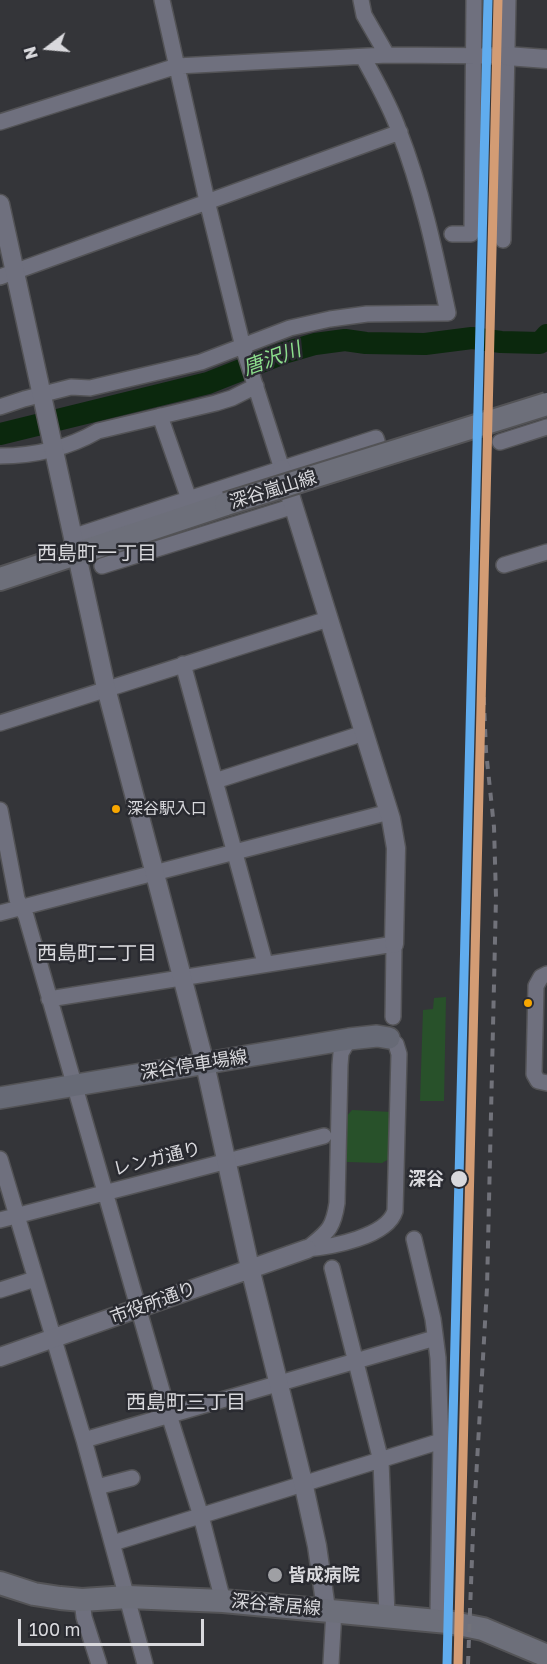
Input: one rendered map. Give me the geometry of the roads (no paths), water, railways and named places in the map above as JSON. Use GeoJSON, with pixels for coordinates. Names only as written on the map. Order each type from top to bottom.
{"type":"FeatureCollection","features":[{"type":"Feature","properties":{"kind":"main road","name":"深谷嵐山線"},"geometry":{"type":"LineString","coordinates":[[0,579],[74,545],[226,504],[547,404]]}},
{"type":"Feature","properties":{"kind":"main road","name":"深谷停車場線"},"geometry":{"type":"LineString","coordinates":[[0,1098],[377,1036],[391,1027]]}},
{"type":"Feature","properties":{"kind":"main road","name":"深谷寄居線"},"geometry":{"type":"LineString","coordinates":[[0,1583],[34,1594],[82,1600],[128,1597],[223,1601],[448,1622],[475,1627],[547,1656]]}},
{"type":"Feature","properties":{"kind":"street"},"geometry":{"type":"LineString","coordinates":[[162,0],[243,350],[389,812],[396,848],[391,1027],[399,1054],[395,1211],[388,1223],[367,1234],[327,1247],[307,1249]]}},
{"type":"Feature","properties":{"kind":"street"},"geometry":{"type":"LineString","coordinates":[[361,0],[364,15],[387,55]]}},
{"type":"Feature","properties":{"kind":"street"},"geometry":{"type":"LineString","coordinates":[[452,234],[471,234],[472,228],[474,0]]}},
{"type":"Feature","properties":{"kind":"street"},"geometry":{"type":"LineString","coordinates":[[503,240],[508,0]]}},
{"type":"Feature","properties":{"kind":"street"},"geometry":{"type":"LineString","coordinates":[[0,122],[177,66],[387,55],[475,54],[547,59]]}},
{"type":"Feature","properties":{"kind":"street"},"geometry":{"type":"LineString","coordinates":[[0,407],[41,398],[71,387],[90,388],[201,362],[243,350],[290,328],[330,319],[367,314],[448,313],[431,233],[400,132],[363,57]]}},
{"type":"Feature","properties":{"kind":"street"},"geometry":{"type":"LineString","coordinates":[[7,274],[400,132]]}},
{"type":"Feature","properties":{"kind":"street"},"geometry":{"type":"LineString","coordinates":[[0,204],[7,274],[41,398],[106,688],[206,1064],[250,1268],[303,1482],[330,1610],[331,1664]]}},
{"type":"Feature","properties":{"kind":"street"},"geometry":{"type":"LineString","coordinates":[[0,456],[30,454],[52,446],[79,441],[98,431],[224,401],[255,384]]}},
{"type":"Feature","properties":{"kind":"street"},"geometry":{"type":"LineString","coordinates":[[160,416],[189,499]]}},
{"type":"Feature","properties":{"kind":"street"},"geometry":{"type":"LineString","coordinates":[[500,442],[547,427]]}},
{"type":"Feature","properties":{"kind":"street"},"geometry":{"type":"LineString","coordinates":[[74,545],[189,499],[376,438],[377,441]]}},
{"type":"Feature","properties":{"kind":"street"},"geometry":{"type":"LineString","coordinates":[[102,566],[294,506]]}},
{"type":"Feature","properties":{"kind":"street"},"geometry":{"type":"LineString","coordinates":[[504,565],[547,552]]}},
{"type":"Feature","properties":{"kind":"street"},"geometry":{"type":"LineString","coordinates":[[0,723],[328,619]]}},
{"type":"Feature","properties":{"kind":"street"},"geometry":{"type":"LineString","coordinates":[[183,664],[265,963]]}},
{"type":"Feature","properties":{"kind":"street"},"geometry":{"type":"LineString","coordinates":[[215,781],[364,733]]}},
{"type":"Feature","properties":{"kind":"street"},"geometry":{"type":"LineString","coordinates":[[0,810],[17,899],[26,916],[169,1415],[201,1516],[223,1601]]}},
{"type":"Feature","properties":{"kind":"street"},"geometry":{"type":"LineString","coordinates":[[0,913],[389,812]]}},
{"type":"Feature","properties":{"kind":"street"},"geometry":{"type":"LineString","coordinates":[[49,999],[394,944]]}},
{"type":"Feature","properties":{"kind":"street"},"geometry":{"type":"LineString","coordinates":[[544,980],[536,991],[534,1074],[538,1081],[546,1084]]}},
{"type":"Feature","properties":{"kind":"street"},"geometry":{"type":"LineString","coordinates":[[307,1249],[333,1224],[337,1203],[341,1053],[349,1040]]}},
{"type":"Feature","properties":{"kind":"street"},"geometry":{"type":"LineString","coordinates":[[304,1047],[326,1052],[340,1065]]}},
{"type":"Feature","properties":{"kind":"street","name":"レンガ通り"},"geometry":{"type":"LineString","coordinates":[[0,1220],[324,1136]]}},
{"type":"Feature","properties":{"kind":"street"},"geometry":{"type":"LineString","coordinates":[[0,1159],[84,1440],[145,1664]]}},
{"type":"Feature","properties":{"kind":"street"},"geometry":{"type":"LineString","coordinates":[[337,1203],[349,1228],[367,1234]]}},
{"type":"Feature","properties":{"kind":"street"},"geometry":{"type":"LineString","coordinates":[[414,1239],[434,1319],[438,1358],[441,1441],[438,1613]]}},
{"type":"Feature","properties":{"kind":"street","name":"市役所通り"},"geometry":{"type":"LineString","coordinates":[[0,1358],[307,1249]]}},
{"type":"Feature","properties":{"kind":"street"},"geometry":{"type":"LineString","coordinates":[[332,1268],[381,1461],[387,1616]]}},
{"type":"Feature","properties":{"kind":"street"},"geometry":{"type":"LineString","coordinates":[[0,1290],[35,1279]]}},
{"type":"Feature","properties":{"kind":"street"},"geometry":{"type":"LineString","coordinates":[[84,1440],[435,1338]]}},
{"type":"Feature","properties":{"kind":"street"},"geometry":{"type":"LineString","coordinates":[[113,1543],[303,1482],[381,1461],[441,1441]]}},
{"type":"Feature","properties":{"kind":"street"},"geometry":{"type":"LineString","coordinates":[[97,1487],[132,1478]]}},
{"type":"Feature","properties":{"kind":"street"},"geometry":{"type":"LineString","coordinates":[[82,1600],[84,1617],[99,1664]]}},
{"type":"Feature","properties":{"kind":"waterway","name":"唐沢川"},"geometry":{"type":"LineString","coordinates":[[0,434],[208,383],[284,353],[315,344],[345,340],[366,343],[425,344],[472,338],[501,342],[540,343],[547,335]]}},
{"type":"Feature","properties":{"kind":"waterway"},"geometry":{"type":"LineString","coordinates":[[540,343],[547,348]]}},
{"type":"Feature","properties":{"kind":"railway"},"geometry":{"type":"LineString","coordinates":[[468,1664],[487,1288],[496,897],[494,827],[486,751],[483,678]]}},
{"type":"Feature","properties":{"kind":"place","name":"深谷駅入口"},"geometry":{"type":"Point","coordinates":[116,809]}},
{"type":"Feature","properties":{"kind":"place","name":"深谷"},"geometry":{"type":"Point","coordinates":[459,1179]}},
{"type":"Feature","properties":{"kind":"place","name":"皆成病院"},"geometry":{"type":"Point","coordinates":[275,1575]}},
{"type":"Feature","properties":{"kind":"district","name":"西島町一丁目"},"geometry":{"type":"Point","coordinates":[97,554]}},
{"type":"Feature","properties":{"kind":"district","name":"西島町二丁目"},"geometry":{"type":"Point","coordinates":[97,954]}},
{"type":"Feature","properties":{"kind":"district","name":"西島町三丁目"},"geometry":{"type":"Point","coordinates":[186,1403]}}]}
